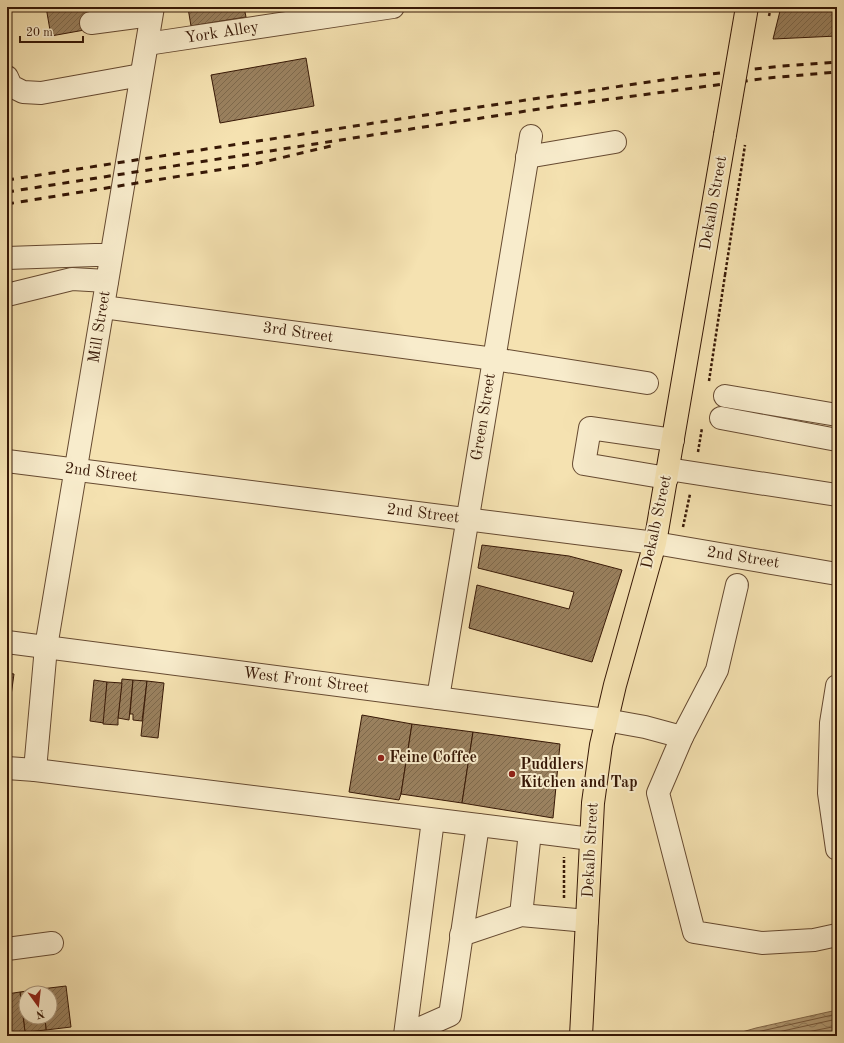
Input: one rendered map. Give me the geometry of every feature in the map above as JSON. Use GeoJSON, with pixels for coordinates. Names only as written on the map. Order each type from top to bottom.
{"type":"FeatureCollection","features":[{"type":"Feature","properties":{"kind":"highway","name":"Dekalb Street"},"geometry":{"type":"LineString","coordinates":[[581,1036],[593,803],[601,745],[606,720],[655,543],[747,7]]}},
{"type":"Feature","properties":{"kind":"street","name":"York Alley"},"geometry":{"type":"LineString","coordinates":[[147,44],[393,7]]}},
{"type":"Feature","properties":{"kind":"street","name":"Mill Street"},"geometry":{"type":"LineString","coordinates":[[35,770],[46,647],[152,11]]}},
{"type":"Feature","properties":{"kind":"street"},"geometry":{"type":"LineString","coordinates":[[91,23],[152,11]]}},
{"type":"Feature","properties":{"kind":"street"},"geometry":{"type":"LineString","coordinates":[[7,77],[11,86],[23,92],[41,93],[141,75]]}},
{"type":"Feature","properties":{"kind":"street","name":"Green Street"},"geometry":{"type":"LineString","coordinates":[[438,698],[531,136]]}},
{"type":"Feature","properties":{"kind":"street"},"geometry":{"type":"LineString","coordinates":[[527,157],[615,142]]}},
{"type":"Feature","properties":{"kind":"street"},"geometry":{"type":"LineString","coordinates":[[7,258],[111,255]]}},
{"type":"Feature","properties":{"kind":"street"},"geometry":{"type":"LineString","coordinates":[[7,295],[72,279],[107,281]]}},
{"type":"Feature","properties":{"kind":"street","name":"3rd Street"},"geometry":{"type":"LineString","coordinates":[[103,307],[494,359],[647,383]]}},
{"type":"Feature","properties":{"kind":"street"},"geometry":{"type":"LineString","coordinates":[[725,396],[837,415]]}},
{"type":"Feature","properties":{"kind":"street"},"geometry":{"type":"LineString","coordinates":[[721,418],[837,440]]}},
{"type":"Feature","properties":{"kind":"street"},"geometry":{"type":"LineString","coordinates":[[673,440],[590,428],[584,464],[837,495]]}},
{"type":"Feature","properties":{"kind":"street","name":"2nd Street"},"geometry":{"type":"LineString","coordinates":[[7,461],[655,543],[837,574]]}},
{"type":"Feature","properties":{"kind":"street"},"geometry":{"type":"LineString","coordinates":[[737,585],[717,670],[682,737],[658,793],[694,932],[762,943],[814,940],[837,935]]}},
{"type":"Feature","properties":{"kind":"street","name":"West Front Street"},"geometry":{"type":"LineString","coordinates":[[7,642],[606,720],[645,727],[682,737]]}},
{"type":"Feature","properties":{"kind":"street"},"geometry":{"type":"LineString","coordinates":[[837,686],[832,723],[829,793],[837,849]]}},
{"type":"Feature","properties":{"kind":"street"},"geometry":{"type":"LineString","coordinates":[[7,768],[35,770],[591,839]]}},
{"type":"Feature","properties":{"kind":"street"},"geometry":{"type":"LineString","coordinates":[[433,820],[405,1034],[450,1014],[478,825]]}},
{"type":"Feature","properties":{"kind":"street"},"geometry":{"type":"LineString","coordinates":[[521,915],[530,832]]}},
{"type":"Feature","properties":{"kind":"street"},"geometry":{"type":"LineString","coordinates":[[461,935],[521,915],[587,924]]}},
{"type":"Feature","properties":{"kind":"street"},"geometry":{"type":"LineString","coordinates":[[7,949],[52,943]]}},
{"type":"Feature","properties":{"kind":"water"},"geometry":{"type":"Polygon","coordinates":[[[837,1010],[837,1036],[728,1036],[756,1028],[837,1010]]]}},
{"type":"Feature","properties":{"kind":"building"},"geometry":{"type":"Polygon","coordinates":[[[46,7],[131,7],[90,29],[51,36],[46,7]]]}},
{"type":"Feature","properties":{"kind":"building"},"geometry":{"type":"Polygon","coordinates":[[[244,7],[246,17],[191,26],[188,8],[244,7]]]}},
{"type":"Feature","properties":{"kind":"building"},"geometry":{"type":"Polygon","coordinates":[[[781,7],[837,7],[837,36],[773,39],[781,7]]]}},
{"type":"Feature","properties":{"kind":"building"},"geometry":{"type":"Polygon","coordinates":[[[306,58],[314,106],[220,123],[211,75],[306,58]]]}},
{"type":"Feature","properties":{"kind":"building"},"geometry":{"type":"Polygon","coordinates":[[[482,545],[569,556],[622,570],[592,662],[469,628],[477,585],[569,609],[574,592],[478,568],[482,545]]]}},
{"type":"Feature","properties":{"kind":"building"},"geometry":{"type":"Polygon","coordinates":[[[7,673],[14,674],[7,725],[7,673]]]}},
{"type":"Feature","properties":{"kind":"building"},"geometry":{"type":"Polygon","coordinates":[[[122,679],[133,680],[129,720],[118,718],[122,679]]]}},
{"type":"Feature","properties":{"kind":"building"},"geometry":{"type":"Polygon","coordinates":[[[94,680],[107,682],[104,723],[90,721],[94,680]]]}},
{"type":"Feature","properties":{"kind":"building"},"geometry":{"type":"Polygon","coordinates":[[[133,680],[147,681],[142,721],[133,720],[133,714],[130,714],[133,680]]]}},
{"type":"Feature","properties":{"kind":"building"},"geometry":{"type":"Polygon","coordinates":[[[147,681],[164,683],[158,738],[141,736],[147,681]]]}},
{"type":"Feature","properties":{"kind":"building"},"geometry":{"type":"Polygon","coordinates":[[[107,682],[122,683],[118,725],[103,724],[107,682]]]}},
{"type":"Feature","properties":{"kind":"building","name":"Feine Coffee"},"geometry":{"type":"Polygon","coordinates":[[[362,715],[412,724],[399,800],[349,792],[362,715]]]}},
{"type":"Feature","properties":{"kind":"building"},"geometry":{"type":"Polygon","coordinates":[[[412,724],[473,732],[462,803],[401,794],[412,724]]]}},
{"type":"Feature","properties":{"kind":"building","name":"Puddlers Kitchen and Tap"},"geometry":{"type":"Polygon","coordinates":[[[473,732],[560,744],[553,818],[462,803],[473,732]]]}},
{"type":"Feature","properties":{"kind":"building"},"geometry":{"type":"Polygon","coordinates":[[[66,986],[71,1027],[46,1030],[46,1025],[58,1025],[58,987],[66,986]]]}},
{"type":"Feature","properties":{"kind":"building"},"geometry":{"type":"Polygon","coordinates":[[[18,992],[18,1025],[24,1025],[25,1032],[7,1035],[7,994],[18,992]]]}},
{"type":"Feature","properties":{"kind":"building"},"geometry":{"type":"Polygon","coordinates":[[[24,1025],[46,1025],[46,1030],[25,1032],[24,1025]]]}},
{"type":"Feature","properties":{"kind":"railway"},"geometry":{"type":"LineString","coordinates":[[7,180],[445,112],[683,77],[782,66],[837,62]]}},
{"type":"Feature","properties":{"kind":"railway"},"geometry":{"type":"LineString","coordinates":[[7,192],[552,107],[768,78],[837,72]]}},
{"type":"Feature","properties":{"kind":"railway"},"geometry":{"type":"LineString","coordinates":[[7,204],[255,164],[331,146]]}},
{"type":"Feature","properties":{"kind":"place","name":"Feine Coffee"},"geometry":{"type":"Point","coordinates":[381,758]}},
{"type":"Feature","properties":{"kind":"place","name":"Puddlers Kitchen and Tap"},"geometry":{"type":"Point","coordinates":[512,774]}}]}
